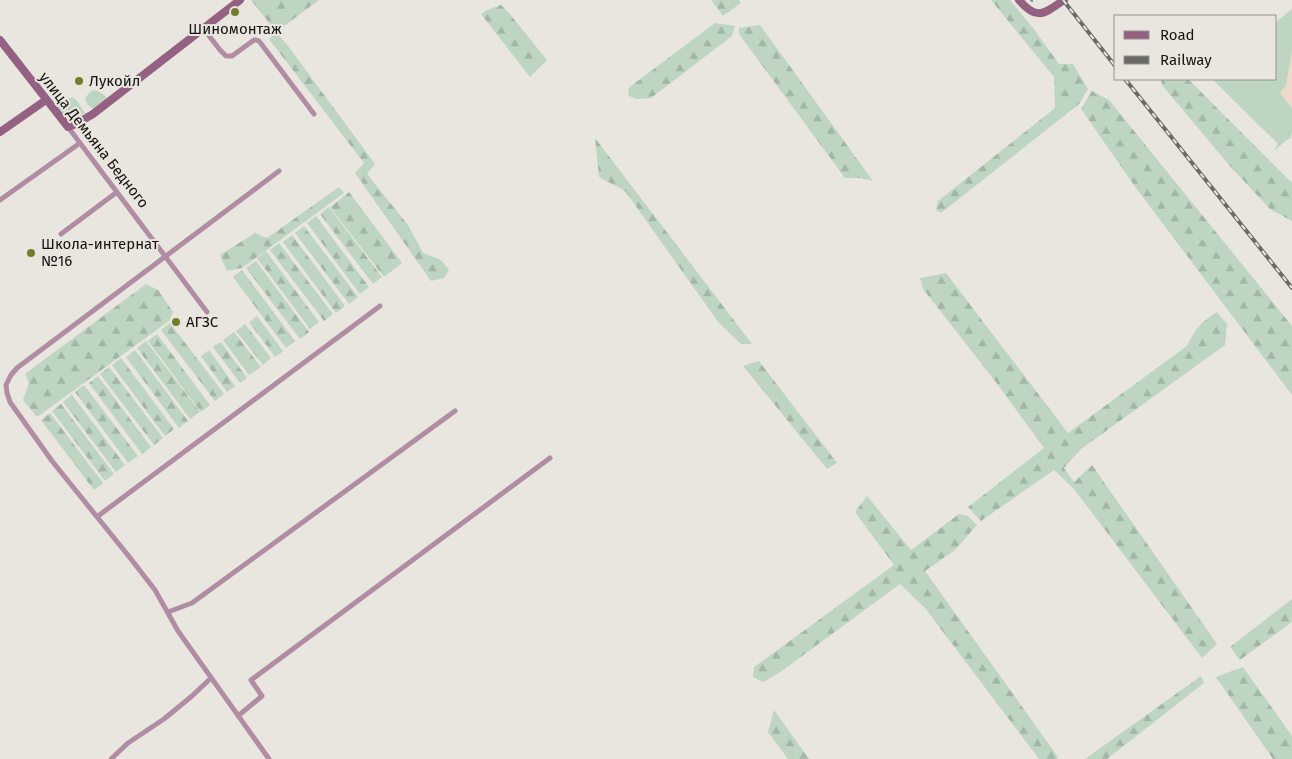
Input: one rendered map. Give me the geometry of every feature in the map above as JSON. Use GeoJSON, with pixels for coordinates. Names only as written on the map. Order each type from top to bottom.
{"type":"FeatureCollection","features":[{"type":"Feature","properties":{"kind":"main road"},"geometry":{"type":"LineString","coordinates":[[68,127],[93,114],[240,0]]}},
{"type":"Feature","properties":{"kind":"main road"},"geometry":{"type":"LineString","coordinates":[[1019,0],[1032,13],[1045,15],[1064,0]]}},
{"type":"Feature","properties":{"kind":"main road","name":"улица Демьяна Бедного"},"geometry":{"type":"LineString","coordinates":[[0,40],[68,127]]}},
{"type":"Feature","properties":{"kind":"main road"},"geometry":{"type":"LineString","coordinates":[[0,132],[46,100]]}},
{"type":"Feature","properties":{"kind":"street"},"geometry":{"type":"LineString","coordinates":[[203,28],[226,56],[232,56],[254,40],[259,41],[314,114]]}},
{"type":"Feature","properties":{"kind":"street","name":"улица Демьяна Бедного"},"geometry":{"type":"LineString","coordinates":[[68,127],[206,312]]}},
{"type":"Feature","properties":{"kind":"street"},"geometry":{"type":"LineString","coordinates":[[0,200],[80,143]]}},
{"type":"Feature","properties":{"kind":"street"},"geometry":{"type":"LineString","coordinates":[[267,758],[178,632],[155,590],[98,516],[52,461],[10,402],[6,385],[17,368],[280,171]]}},
{"type":"Feature","properties":{"kind":"street"},"geometry":{"type":"LineString","coordinates":[[61,234],[117,192]]}},
{"type":"Feature","properties":{"kind":"street"},"geometry":{"type":"LineString","coordinates":[[98,516],[380,306]]}},
{"type":"Feature","properties":{"kind":"street"},"geometry":{"type":"LineString","coordinates":[[168,612],[192,603],[455,410]]}},
{"type":"Feature","properties":{"kind":"street"},"geometry":{"type":"LineString","coordinates":[[238,716],[262,696],[251,680],[550,458]]}},
{"type":"Feature","properties":{"kind":"street"},"geometry":{"type":"LineString","coordinates":[[111,759],[128,743],[164,719],[211,678]]}},
{"type":"Feature","properties":{"kind":"shaded area"},"geometry":{"type":"Polygon","coordinates":[[[1292,51],[1292,108],[1279,93],[1284,88],[1292,51]]]}},
{"type":"Feature","properties":{"kind":"green space"},"geometry":{"type":"Polygon","coordinates":[[[251,0],[319,0],[276,32],[251,0]]]}},
{"type":"Feature","properties":{"kind":"green space"},"geometry":{"type":"Polygon","coordinates":[[[711,0],[739,0],[741,3],[723,16],[711,0]]]}},
{"type":"Feature","properties":{"kind":"green space"},"geometry":{"type":"Polygon","coordinates":[[[991,0],[1010,0],[1059,64],[1073,64],[1088,89],[1079,104],[941,213],[936,210],[938,201],[1055,108],[1054,77],[991,0]]]}},
{"type":"Feature","properties":{"kind":"green space"},"geometry":{"type":"Polygon","coordinates":[[[501,5],[547,60],[530,77],[481,14],[501,5]]]}},
{"type":"Feature","properties":{"kind":"green space"},"geometry":{"type":"Polygon","coordinates":[[[1292,9],[1292,51],[1286,85],[1280,93],[1292,108],[1292,131],[1291,138],[1274,150],[1278,144],[1213,80],[1277,80],[1277,21],[1292,9]]]}},
{"type":"Feature","properties":{"kind":"green space"},"geometry":{"type":"Polygon","coordinates":[[[715,23],[735,26],[732,36],[651,98],[636,99],[629,96],[628,89],[631,86],[715,23]]]}},
{"type":"Feature","properties":{"kind":"green space"},"geometry":{"type":"Polygon","coordinates":[[[760,25],[873,181],[860,178],[845,178],[739,34],[739,28],[760,25]]]}},
{"type":"Feature","properties":{"kind":"green space"},"geometry":{"type":"Polygon","coordinates":[[[276,32],[375,164],[367,174],[408,225],[423,253],[441,260],[449,270],[444,278],[431,281],[355,173],[364,163],[269,39],[276,32]]]}},
{"type":"Feature","properties":{"kind":"green space"},"geometry":{"type":"Polygon","coordinates":[[[1161,80],[1189,80],[1292,183],[1292,221],[1270,209],[1229,165],[1162,85],[1161,80]]]}},
{"type":"Feature","properties":{"kind":"green space"},"geometry":{"type":"Polygon","coordinates":[[[96,90],[107,98],[93,109],[87,104],[85,98],[91,91],[96,90]]]}},
{"type":"Feature","properties":{"kind":"green space"},"geometry":{"type":"Polygon","coordinates":[[[1092,91],[1109,100],[1292,326],[1292,395],[1136,188],[1081,109],[1092,91]]]}},
{"type":"Feature","properties":{"kind":"green space"},"geometry":{"type":"Polygon","coordinates":[[[73,97],[85,113],[65,116],[55,106],[57,103],[73,97]]]}},
{"type":"Feature","properties":{"kind":"green space"},"geometry":{"type":"Polygon","coordinates":[[[595,138],[752,344],[741,344],[719,323],[625,191],[599,177],[595,138]]]}},
{"type":"Feature","properties":{"kind":"green space"},"geometry":{"type":"Polygon","coordinates":[[[339,187],[344,193],[242,268],[227,271],[220,255],[255,233],[267,238],[339,187]]]}},
{"type":"Feature","properties":{"kind":"green space"},"geometry":{"type":"Polygon","coordinates":[[[349,192],[402,263],[384,277],[330,207],[349,192]]]}},
{"type":"Feature","properties":{"kind":"green space"},"geometry":{"type":"Polygon","coordinates":[[[329,207],[382,277],[373,284],[320,214],[329,207]]]}},
{"type":"Feature","properties":{"kind":"green space"},"geometry":{"type":"Polygon","coordinates":[[[316,216],[369,287],[360,294],[307,223],[316,216]]]}},
{"type":"Feature","properties":{"kind":"green space"},"geometry":{"type":"Polygon","coordinates":[[[304,226],[358,297],[349,304],[295,233],[304,226]]]}},
{"type":"Feature","properties":{"kind":"green space"},"geometry":{"type":"Polygon","coordinates":[[[292,235],[345,306],[336,313],[283,242],[292,235]]]}},
{"type":"Feature","properties":{"kind":"green space"},"geometry":{"type":"Polygon","coordinates":[[[279,243],[333,314],[324,321],[270,250],[279,243]]]}},
{"type":"Feature","properties":{"kind":"green space"},"geometry":{"type":"Polygon","coordinates":[[[266,251],[319,322],[310,329],[257,258],[266,251]]]}},
{"type":"Feature","properties":{"kind":"green space"},"geometry":{"type":"Polygon","coordinates":[[[256,261],[309,332],[300,339],[246,268],[256,261]]]}},
{"type":"Feature","properties":{"kind":"green space"},"geometry":{"type":"Polygon","coordinates":[[[242,270],[295,341],[286,348],[233,277],[242,270]]]}},
{"type":"Feature","properties":{"kind":"green space"},"geometry":{"type":"Polygon","coordinates":[[[946,273],[1068,433],[1187,346],[1199,326],[1211,316],[1217,312],[1227,324],[1225,345],[1081,449],[1064,468],[1074,482],[1092,465],[1217,644],[1202,658],[1074,489],[1054,470],[981,521],[968,507],[1044,448],[995,381],[923,289],[920,278],[946,273]]]}},
{"type":"Feature","properties":{"kind":"green space"},"geometry":{"type":"Polygon","coordinates":[[[146,284],[158,290],[173,312],[169,321],[37,417],[23,400],[29,383],[25,374],[146,284]]]}},
{"type":"Feature","properties":{"kind":"green space"},"geometry":{"type":"Polygon","coordinates":[[[257,316],[283,351],[275,357],[249,322],[257,316]]]}},
{"type":"Feature","properties":{"kind":"green space"},"geometry":{"type":"Polygon","coordinates":[[[170,323],[224,394],[215,401],[161,330],[170,323]]]}},
{"type":"Feature","properties":{"kind":"green space"},"geometry":{"type":"Polygon","coordinates":[[[245,324],[271,358],[263,365],[236,331],[245,324]]]}},
{"type":"Feature","properties":{"kind":"green space"},"geometry":{"type":"Polygon","coordinates":[[[234,332],[261,367],[249,375],[223,340],[234,332]]]}},
{"type":"Feature","properties":{"kind":"green space"},"geometry":{"type":"Polygon","coordinates":[[[157,334],[210,405],[201,412],[148,341],[157,334]]]}},
{"type":"Feature","properties":{"kind":"green space"},"geometry":{"type":"Polygon","coordinates":[[[146,341],[200,412],[190,419],[137,348],[146,341]]]}},
{"type":"Feature","properties":{"kind":"green space"},"geometry":{"type":"Polygon","coordinates":[[[221,342],[247,378],[240,383],[213,347],[221,342]]]}},
{"type":"Feature","properties":{"kind":"green space"},"geometry":{"type":"Polygon","coordinates":[[[135,350],[188,421],[179,428],[126,357],[135,350]]]}},
{"type":"Feature","properties":{"kind":"green space"},"geometry":{"type":"Polygon","coordinates":[[[209,350],[235,386],[227,392],[201,356],[209,350]]]}},
{"type":"Feature","properties":{"kind":"green space"},"geometry":{"type":"Polygon","coordinates":[[[121,358],[174,429],[165,436],[112,365],[121,358]]]}},
{"type":"Feature","properties":{"kind":"green space"},"geometry":{"type":"Polygon","coordinates":[[[759,361],[837,463],[827,469],[743,366],[759,361]]]}},
{"type":"Feature","properties":{"kind":"green space"},"geometry":{"type":"Polygon","coordinates":[[[109,367],[163,438],[154,445],[100,374],[109,367]]]}},
{"type":"Feature","properties":{"kind":"green space"},"geometry":{"type":"Polygon","coordinates":[[[98,376],[151,447],[142,454],[89,383],[98,376]]]}},
{"type":"Feature","properties":{"kind":"green space"},"geometry":{"type":"Polygon","coordinates":[[[84,385],[138,456],[128,463],[75,392],[84,385]]]}},
{"type":"Feature","properties":{"kind":"green space"},"geometry":{"type":"Polygon","coordinates":[[[72,395],[125,465],[116,472],[63,402],[72,395]]]}},
{"type":"Feature","properties":{"kind":"green space"},"geometry":{"type":"Polygon","coordinates":[[[61,404],[114,474],[105,481],[52,411],[61,404]]]}},
{"type":"Feature","properties":{"kind":"green space"},"geometry":{"type":"Polygon","coordinates":[[[50,413],[103,483],[94,490],[41,420],[50,413]]]}},
{"type":"Feature","properties":{"kind":"green space"},"geometry":{"type":"Polygon","coordinates":[[[867,496],[911,550],[959,514],[968,516],[977,525],[955,550],[925,571],[1058,757],[1057,759],[1039,759],[925,608],[900,584],[779,673],[763,682],[753,677],[754,667],[894,565],[855,512],[867,496]]]}},
{"type":"Feature","properties":{"kind":"green space"},"geometry":{"type":"Polygon","coordinates":[[[1292,599],[1292,622],[1240,660],[1230,647],[1292,599]]]}},
{"type":"Feature","properties":{"kind":"green space"},"geometry":{"type":"Polygon","coordinates":[[[1243,667],[1292,736],[1292,759],[1273,759],[1216,677],[1243,667]]]}},
{"type":"Feature","properties":{"kind":"green space"},"geometry":{"type":"Polygon","coordinates":[[[1201,676],[1204,683],[1107,759],[1085,759],[1201,676]]]}},
{"type":"Feature","properties":{"kind":"green space"},"geometry":{"type":"Polygon","coordinates":[[[774,710],[809,759],[788,759],[768,732],[774,710]]]}},
{"type":"Feature","properties":{"kind":"railway"},"geometry":{"type":"LineString","coordinates":[[1063,0],[1114,64]]}},
{"type":"Feature","properties":{"kind":"railway"},"geometry":{"type":"LineString","coordinates":[[1126,80],[1292,288]]}},
{"type":"Feature","properties":{"kind":"place","name":"Шиномонтаж"},"geometry":{"type":"Point","coordinates":[235,12]}},
{"type":"Feature","properties":{"kind":"place","name":"Лукойл"},"geometry":{"type":"Point","coordinates":[79,81]}},
{"type":"Feature","properties":{"kind":"place","name":"Школа-интернат №16"},"geometry":{"type":"Point","coordinates":[31,253]}},
{"type":"Feature","properties":{"kind":"place","name":"АГЗС"},"geometry":{"type":"Point","coordinates":[176,322]}}]}
